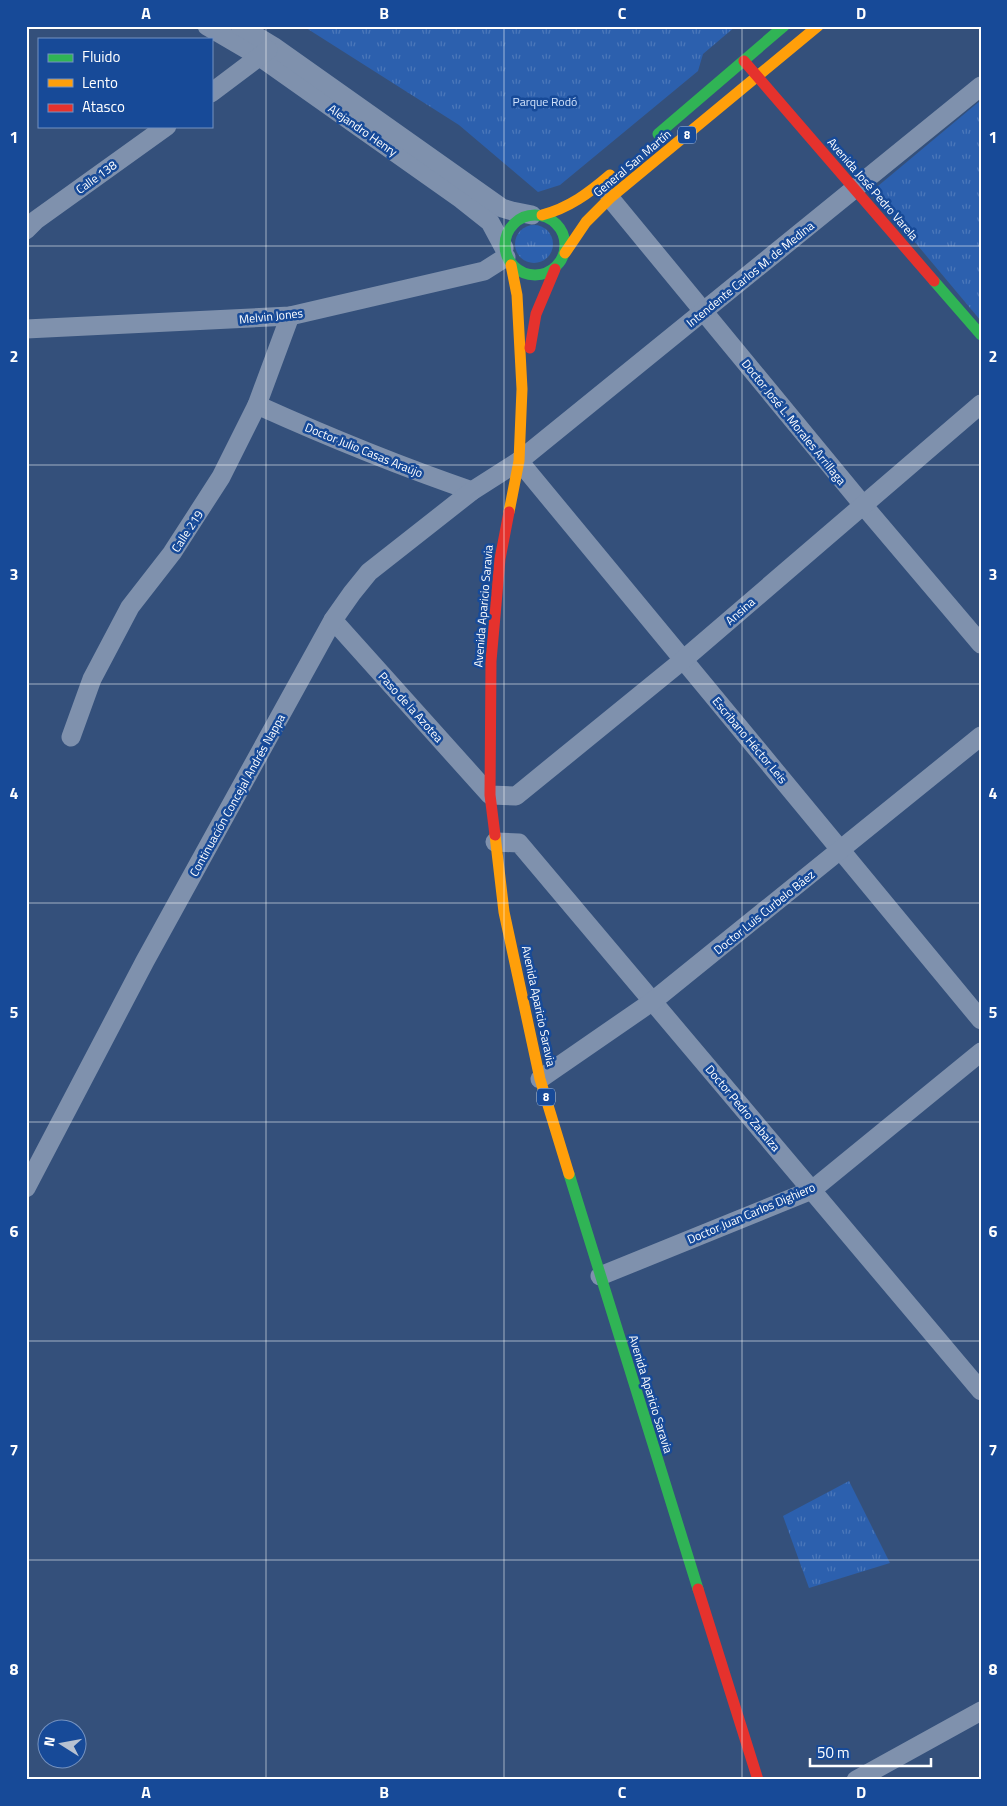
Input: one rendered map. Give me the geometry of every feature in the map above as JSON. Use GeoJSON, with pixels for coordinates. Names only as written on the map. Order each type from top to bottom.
{"type":"FeatureCollection","features":[{"type":"Feature","properties":{"kind":"main road","name":"General San Martín"},"geometry":{"type":"LineString","coordinates":[[646,145],[784,26]]}},
{"type":"Feature","properties":{"kind":"main road","name":"General San Martín"},"geometry":{"type":"LineString","coordinates":[[564,253],[586,222],[610,198],[818,26]]}},
{"type":"Feature","properties":{"kind":"main road","name":"Avenida José Pedro Varela"},"geometry":{"type":"LineString","coordinates":[[744,61],[981,335]]}},
{"type":"Feature","properties":{"kind":"main road","name":"General San Martín"},"geometry":{"type":"LineString","coordinates":[[537,215],[557,212],[578,202],[616,170]]}},
{"type":"Feature","properties":{"kind":"main road"},"geometry":{"type":"LineString","coordinates":[[537,215],[550,219],[558,225],[565,243],[564,253]]}},
{"type":"Feature","properties":{"kind":"main road","name":"8"},"geometry":{"type":"LineString","coordinates":[[507,257],[505,238],[509,229],[523,217],[537,215]]}},
{"type":"Feature","properties":{"kind":"main road","name":"8"},"geometry":{"type":"LineString","coordinates":[[555,269],[564,253]]}},
{"type":"Feature","properties":{"kind":"main road"},"geometry":{"type":"LineString","coordinates":[[507,257],[519,272],[528,275],[537,276],[555,269]]}},
{"type":"Feature","properties":{"kind":"main road","name":"Avenida Aparicio Saravia"},"geometry":{"type":"LineString","coordinates":[[507,257],[517,295],[522,389],[518,461],[499,568],[491,661],[490,795],[504,912],[540,1079],[758,1780]]}},
{"type":"Feature","properties":{"kind":"main road","name":"Avenida Aparicio Saravia"},"geometry":{"type":"LineString","coordinates":[[522,389],[536,314],[555,269]]}},
{"type":"Feature","properties":{"kind":"street","name":"Alejandro Henry"},"geometry":{"type":"LineString","coordinates":[[207,26],[266,52],[502,208],[537,215]]}},
{"type":"Feature","properties":{"kind":"street","name":"Alejandro Henry"},"geometry":{"type":"LineString","coordinates":[[240,26],[266,52],[490,222],[507,257]]}},
{"type":"Feature","properties":{"kind":"street"},"geometry":{"type":"LineString","coordinates":[[212,92],[266,52]]}},
{"type":"Feature","properties":{"kind":"street","name":"Intendente Carlos M. de Medina"},"geometry":{"type":"LineString","coordinates":[[518,461],[981,86]]}},
{"type":"Feature","properties":{"kind":"street","name":"Calle 138"},"geometry":{"type":"LineString","coordinates":[[30,221],[165,128]]}},
{"type":"Feature","properties":{"kind":"street","name":"Doctor José L. Morales Arrillaga"},"geometry":{"type":"LineString","coordinates":[[610,198],[863,505],[981,644]]}},
{"type":"Feature","properties":{"kind":"street","name":"Melvin Jones"},"geometry":{"type":"LineString","coordinates":[[26,329],[290,316],[484,271],[507,257]]}},
{"type":"Feature","properties":{"kind":"street","name":"Calle 219"},"geometry":{"type":"LineString","coordinates":[[71,738],[92,679],[130,607],[172,553],[221,477],[257,405],[290,316]]}},
{"type":"Feature","properties":{"kind":"street","name":"Ansina"},"geometry":{"type":"LineString","coordinates":[[490,795],[516,796],[684,660],[981,404]]}},
{"type":"Feature","properties":{"kind":"street","name":"Doctor Julio Casas Araújo"},"geometry":{"type":"LineString","coordinates":[[257,405],[428,476],[472,491]]}},
{"type":"Feature","properties":{"kind":"street","name":"Continuación Concejal Andrés Nappa"},"geometry":{"type":"LineString","coordinates":[[26,1188],[149,953],[333,620],[369,572],[472,491],[518,461]]}},
{"type":"Feature","properties":{"kind":"street","name":"Escribano Héctor Leis"},"geometry":{"type":"LineString","coordinates":[[518,461],[981,1020]]}},
{"type":"Feature","properties":{"kind":"street","name":"Paso de la Azotea"},"geometry":{"type":"LineString","coordinates":[[333,620],[490,795]]}},
{"type":"Feature","properties":{"kind":"street","name":"Doctor Luis Curbelo Báez"},"geometry":{"type":"LineString","coordinates":[[540,1079],[653,1001],[981,736]]}},
{"type":"Feature","properties":{"kind":"street","name":"Doctor Pedro Zabalza"},"geometry":{"type":"LineString","coordinates":[[496,842],[519,843],[981,1391]]}},
{"type":"Feature","properties":{"kind":"street","name":"Doctor Juan Carlos Dighiero"},"geometry":{"type":"LineString","coordinates":[[600,1276],[812,1190],[981,1052]]}},
{"type":"Feature","properties":{"kind":"street"},"geometry":{"type":"LineString","coordinates":[[856,1780],[981,1711]]}},
{"type":"Feature","properties":{"kind":"green space","name":"Parque Rodó"},"geometry":{"type":"Polygon","coordinates":[[[303,26],[736,26],[703,54],[698,71],[560,185],[538,192],[459,125],[303,26]]]}},
{"type":"Feature","properties":{"kind":"green space"},"geometry":{"type":"Polygon","coordinates":[[[981,100],[981,321],[872,191],[981,100]]]}},
{"type":"Feature","properties":{"kind":"green space"},"geometry":{"type":"Polygon","coordinates":[[[534,225],[541,226],[547,231],[552,237],[552,251],[547,257],[541,262],[534,263],[527,262],[521,257],[516,251],[515,244],[516,237],[521,231],[527,226],[534,225]]]}},
{"type":"Feature","properties":{"kind":"green space"},"geometry":{"type":"Polygon","coordinates":[[[849,1481],[890,1563],[809,1588],[783,1516],[849,1481]]]}},
{"type":"Feature","properties":{"kind":"traffic: fast"},"geometry":{"type":"LineString","coordinates":[[658,134],[784,26]]}},
{"type":"Feature","properties":{"kind":"traffic: fast"},"geometry":{"type":"LineString","coordinates":[[529,215],[541,215],[557,223],[563,233],[565,245],[563,257],[557,267],[541,275],[529,275],[513,267],[505,251],[505,239],[513,223],[529,215]]}},
{"type":"Feature","properties":{"kind":"traffic: fast"},"geometry":{"type":"LineString","coordinates":[[934,281],[981,335]]}},
{"type":"Feature","properties":{"kind":"traffic: fast"},"geometry":{"type":"LineString","coordinates":[[569,1174],[698,1589]]}},
{"type":"Feature","properties":{"kind":"traffic: slow"},"geometry":{"type":"LineString","coordinates":[[565,253],[586,222],[610,198],[818,26]]}},
{"type":"Feature","properties":{"kind":"traffic: slow"},"geometry":{"type":"LineString","coordinates":[[542,215],[578,199],[610,175]]}},
{"type":"Feature","properties":{"kind":"traffic: slow"},"geometry":{"type":"LineString","coordinates":[[509,512],[519,461],[522,389],[517,295],[511,265]]}},
{"type":"Feature","properties":{"kind":"traffic: slow"},"geometry":{"type":"LineString","coordinates":[[495,835],[504,912],[540,1079],[569,1174]]}},
{"type":"Feature","properties":{"kind":"traffic: jam"},"geometry":{"type":"LineString","coordinates":[[744,61],[934,281]]}},
{"type":"Feature","properties":{"kind":"traffic: jam"},"geometry":{"type":"LineString","coordinates":[[530,348],[536,314],[555,269]]}},
{"type":"Feature","properties":{"kind":"traffic: jam"},"geometry":{"type":"LineString","coordinates":[[495,835],[490,795],[491,661],[500,559],[509,512]]}},
{"type":"Feature","properties":{"kind":"traffic: jam"},"geometry":{"type":"LineString","coordinates":[[698,1589],[758,1780]]}}]}
